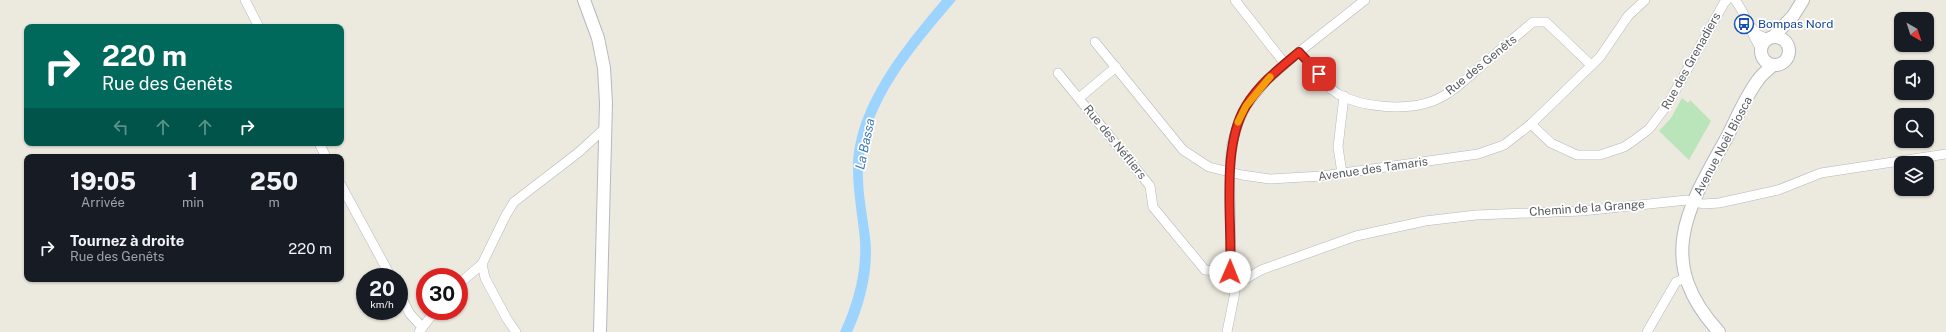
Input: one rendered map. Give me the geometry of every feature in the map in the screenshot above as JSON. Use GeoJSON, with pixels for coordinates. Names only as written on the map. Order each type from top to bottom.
{"type":"FeatureCollection","features":[{"type":"Feature","properties":{"kind":"main road"},"geometry":{"type":"LineString","coordinates":[[584,0],[598,38],[604,68],[606,103],[604,129],[600,332]]}},
{"type":"Feature","properties":{"kind":"main road"},"geometry":{"type":"LineString","coordinates":[[1758,79],[1762,52],[1771,38],[1793,16],[1803,0]]}},
{"type":"Feature","properties":{"kind":"main road"},"geometry":{"type":"LineString","coordinates":[[1758,79],[1773,65],[1782,63],[1786,60],[1789,51],[1786,42],[1793,16]]}},
{"type":"Feature","properties":{"kind":"main road"},"geometry":{"type":"LineString","coordinates":[[1771,38],[1782,39],[1786,42]]}},
{"type":"Feature","properties":{"kind":"main road"},"geometry":{"type":"LineString","coordinates":[[1762,52],[1767,62],[1773,65]]}},
{"type":"Feature","properties":{"kind":"main road","name":"Avenue Noël Biosca"},"geometry":{"type":"LineString","coordinates":[[1718,332],[1697,305],[1685,278],[1681,240],[1684,223],[1699,186],[1758,79]]}},
{"type":"Feature","properties":{"kind":"street"},"geometry":{"type":"LineString","coordinates":[[245,0],[257,24]]}},
{"type":"Feature","properties":{"kind":"street"},"geometry":{"type":"LineString","coordinates":[[1235,0],[1285,64]]}},
{"type":"Feature","properties":{"kind":"street"},"geometry":{"type":"LineString","coordinates":[[1227,332],[1235,292],[1230,272],[1230,172],[1231,147],[1238,124],[1246,106],[1267,80],[1299,52],[1365,0]]}},
{"type":"Feature","properties":{"kind":"street","name":"Avenue des Tamaris"},"geometry":{"type":"LineString","coordinates":[[1095,42],[1183,150],[1209,167],[1270,180],[1342,174],[1491,151],[1509,142],[1531,124],[1607,48],[1628,16],[1645,0]]}},
{"type":"Feature","properties":{"kind":"street","name":"Rue des Grenadiers"},"geometry":{"type":"LineString","coordinates":[[1531,124],[1551,143],[1577,155],[1600,155],[1624,147],[1633,142],[1648,129],[1668,104],[1724,3],[1728,0]]}},
{"type":"Feature","properties":{"kind":"street"},"geometry":{"type":"LineString","coordinates":[[1735,0],[1741,7],[1754,38],[1762,52]]}},
{"type":"Feature","properties":{"kind":"street","name":"Rue des Genêts"},"geometry":{"type":"LineString","coordinates":[[1299,52],[1325,82],[1338,93],[1356,102],[1386,107],[1412,105],[1433,101],[1457,87],[1533,22],[1546,22],[1591,65]]}},
{"type":"Feature","properties":{"kind":"street"},"geometry":{"type":"LineString","coordinates":[[1750,26],[1757,34],[1771,38]]}},
{"type":"Feature","properties":{"kind":"street"},"geometry":{"type":"LineString","coordinates":[[1078,98],[1116,67]]}},
{"type":"Feature","properties":{"kind":"street","name":"Rue des Néfliers"},"geometry":{"type":"LineString","coordinates":[[1058,73],[1150,186],[1153,207],[1205,270],[1230,272]]}},
{"type":"Feature","properties":{"kind":"street"},"geometry":{"type":"LineString","coordinates":[[1342,174],[1338,147],[1344,96]]}},
{"type":"Feature","properties":{"kind":"street"},"geometry":{"type":"LineString","coordinates":[[468,276],[482,264],[514,202],[579,152],[604,129]]}},
{"type":"Feature","properties":{"kind":"street","name":"Chemin de la Grange"},"geometry":{"type":"LineString","coordinates":[[1234,286],[1261,270],[1356,236],[1425,221],[1476,215],[1582,211],[1687,200],[1703,204],[1719,203],[1778,190],[1821,173],[1946,154]]}},
{"type":"Feature","properties":{"kind":"street"},"geometry":{"type":"LineString","coordinates":[[344,191],[386,268]]}},
{"type":"Feature","properties":{"kind":"street"},"geometry":{"type":"LineString","coordinates":[[482,264],[485,278],[507,319],[516,332]]}},
{"type":"Feature","properties":{"kind":"street"},"geometry":{"type":"LineString","coordinates":[[1647,332],[1676,282],[1685,278]]}},
{"type":"Feature","properties":{"kind":"street"},"geometry":{"type":"LineString","coordinates":[[408,310],[420,330],[428,320]]}},
{"type":"Feature","properties":{"kind":"green space"},"geometry":{"type":"Polygon","coordinates":[[[1682,98],[1688,103],[1690,100],[1711,121],[1689,160],[1659,131],[1671,118],[1682,98]]]}},
{"type":"Feature","properties":{"kind":"water","name":"La Bassa"},"geometry":{"type":"Polygon","coordinates":[[[942,0],[956,0],[925,37],[896,77],[883,99],[873,121],[866,144],[863,168],[864,194],[870,237],[871,261],[867,286],[857,321],[852,332],[840,332],[853,299],[860,264],[860,241],[853,169],[855,145],[862,122],[871,100],[883,78],[912,37],[942,0]]]}},
{"type":"Feature","properties":{"kind":"slow traffic"},"geometry":{"type":"LineString","coordinates":[[1238,122],[1246,106],[1270,77]]}},
{"type":"Feature","properties":{"kind":"place","name":"Bompas Nord"},"geometry":{"type":"Point","coordinates":[1744,24]}},
{"type":"Feature","properties":{"kind":"route"},"geometry":{"type":"LineString","coordinates":[[1230,272],[1231,147],[1238,124],[1246,106],[1267,80],[1299,52],[1319,74]]}}]}
